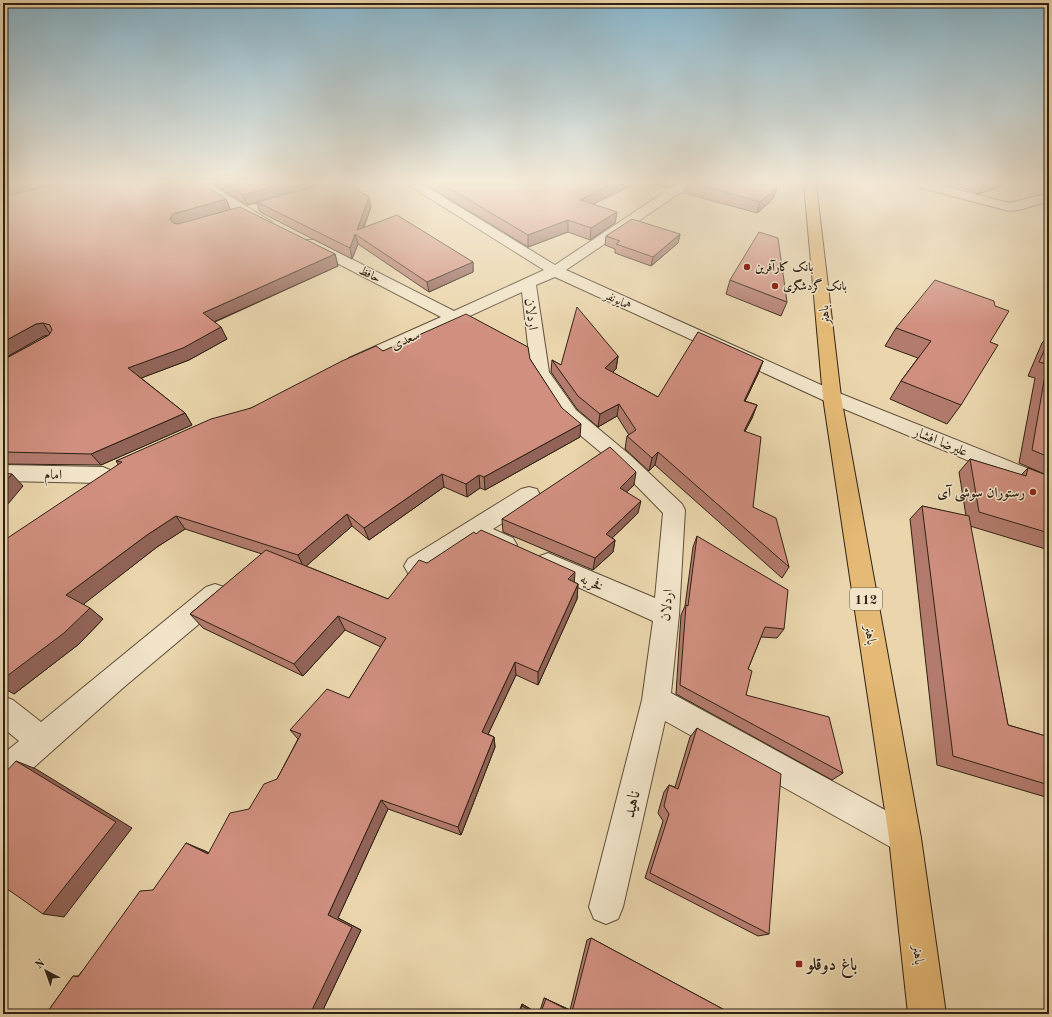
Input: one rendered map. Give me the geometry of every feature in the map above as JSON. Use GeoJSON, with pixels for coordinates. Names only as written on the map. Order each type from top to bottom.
{"type":"FeatureCollection","features":[{"type":"Feature","properties":{"kind":"main road","name":"باهنر"},"geometry":{"type":"LineString","coordinates":[[815,231],[832,397],[905,838],[927,1014]]}},
{"type":"Feature","properties":{"kind":"street","name":"همایونفر"},"geometry":{"type":"LineString","coordinates":[[490,231],[555,271],[832,397]]}},
{"type":"Feature","properties":{"kind":"street","name":"سعدی"},"geometry":{"type":"LineString","coordinates":[[340,369],[555,271],[614,231]]}},
{"type":"Feature","properties":{"kind":"street","name":"حافظ"},"geometry":{"type":"LineString","coordinates":[[298,238],[454,317]]}},
{"type":"Feature","properties":{"kind":"street","name":"اردلان"},"geometry":{"type":"LineString","coordinates":[[528,283],[540,372],[569,415],[623,460],[674,510],[666,615],[656,700]]}},
{"type":"Feature","properties":{"kind":"street","name":"علیرضا افشار"},"geometry":{"type":"LineString","coordinates":[[832,397],[1049,486]]}},
{"type":"Feature","properties":{"kind":"street","name":"امام"},"geometry":{"type":"LineString","coordinates":[[3,473],[110,472],[78,493]]}},
{"type":"Feature","properties":{"kind":"street"},"geometry":{"type":"LineString","coordinates":[[416,566],[529,495]]}},
{"type":"Feature","properties":{"kind":"street","name":"فخریه"},"geometry":{"type":"LineString","coordinates":[[473,530],[666,615]]}},
{"type":"Feature","properties":{"kind":"street"},"geometry":{"type":"LineString","coordinates":[[3,774],[235,578]]}},
{"type":"Feature","properties":{"kind":"street"},"geometry":{"type":"LineString","coordinates":[[656,700],[905,838]]}},
{"type":"Feature","properties":{"kind":"street","name":"ناهید"},"geometry":{"type":"LineString","coordinates":[[606,908],[656,700]]}},
{"type":"Feature","properties":{"kind":"street"},"geometry":{"type":"LineString","coordinates":[[3,710],[41,741]]}},
{"type":"Feature","properties":{"kind":"building"},"geometry":{"type":"Polygon","coordinates":[[[3,231],[289,231],[335,254],[203,313],[221,327],[183,348],[128,368],[185,413],[91,454],[3,452],[3,360],[49,335],[52,330],[50,325],[43,323],[36,324],[3,342],[3,231]]]}},
{"type":"Feature","properties":{"kind":"building"},"geometry":{"type":"Polygon","coordinates":[[[317,231],[424,231],[473,262],[427,282],[355,234],[350,248],[317,231]]]}},
{"type":"Feature","properties":{"kind":"building"},"geometry":{"type":"Polygon","coordinates":[[[522,231],[537,231],[528,235],[522,231]]]}},
{"type":"Feature","properties":{"kind":"building"},"geometry":{"type":"Polygon","coordinates":[[[613,231],[672,231],[680,234],[653,257],[616,244],[620,241],[606,236],[613,231]]]}},
{"type":"Feature","properties":{"kind":"building"},"geometry":{"type":"Polygon","coordinates":[[[759,232],[778,238],[787,302],[730,280],[759,232]]]}},
{"type":"Feature","properties":{"kind":"building"},"geometry":{"type":"Polygon","coordinates":[[[935,280],[994,301],[995,306],[1009,311],[990,342],[998,345],[961,405],[901,381],[931,341],[896,328],[935,280]]]}},
{"type":"Feature","properties":{"kind":"building"},"geometry":{"type":"Polygon","coordinates":[[[577,307],[618,356],[605,368],[658,397],[698,332],[763,361],[744,401],[757,405],[744,431],[761,437],[753,507],[776,518],[789,567],[658,452],[652,458],[627,436],[636,430],[619,404],[600,414],[578,396],[552,360],[561,365],[577,307]]]}},
{"type":"Feature","properties":{"kind":"building"},"geometry":{"type":"Polygon","coordinates":[[[466,314],[528,347],[530,359],[562,408],[581,424],[484,477],[479,475],[466,484],[442,474],[364,528],[347,514],[298,555],[176,516],[147,535],[66,595],[90,608],[64,633],[3,679],[3,541],[122,462],[116,461],[211,419],[251,408],[342,361],[376,346],[383,351],[466,314]]]}},
{"type":"Feature","properties":{"kind":"building"},"geometry":{"type":"Polygon","coordinates":[[[1049,340],[1049,457],[1032,450],[1047,364],[1039,362],[1049,340]]]}},
{"type":"Feature","properties":{"kind":"building"},"geometry":{"type":"Polygon","coordinates":[[[610,447],[636,472],[620,488],[641,501],[606,534],[615,540],[595,558],[502,519],[610,447]]]}},
{"type":"Feature","properties":{"kind":"building"},"geometry":{"type":"Polygon","coordinates":[[[970,459],[1026,476],[1028,468],[1049,476],[1049,533],[979,512],[970,459]]]}},
{"type":"Feature","properties":{"kind":"building"},"geometry":{"type":"Polygon","coordinates":[[[3,473],[12,474],[3,484],[3,473]]]}},
{"type":"Feature","properties":{"kind":"building"},"geometry":{"type":"Polygon","coordinates":[[[922,506],[969,516],[1008,725],[1049,737],[1049,785],[953,756],[922,506]]]}},
{"type":"Feature","properties":{"kind":"building"},"geometry":{"type":"Polygon","coordinates":[[[481,530],[575,572],[568,579],[578,584],[538,672],[515,662],[482,732],[494,737],[458,827],[381,800],[328,915],[352,927],[310,1014],[46,1014],[73,976],[78,977],[140,891],[153,890],[186,843],[208,854],[230,813],[249,809],[264,784],[277,779],[301,734],[290,730],[327,689],[349,698],[386,638],[338,616],[294,664],[190,614],[266,550],[388,599],[419,560],[427,563],[474,532],[476,534],[481,530]]]}},
{"type":"Feature","properties":{"kind":"building"},"geometry":{"type":"Polygon","coordinates":[[[697,536],[788,590],[784,629],[765,627],[748,669],[752,671],[746,695],[829,717],[843,773],[680,685],[686,605],[688,606],[697,536]]]}},
{"type":"Feature","properties":{"kind":"building"},"geometry":{"type":"Polygon","coordinates":[[[697,728],[781,774],[769,934],[650,873],[669,814],[664,806],[669,785],[678,789],[697,728]]]}},
{"type":"Feature","properties":{"kind":"building"},"geometry":{"type":"Polygon","coordinates":[[[16,761],[116,822],[43,914],[3,886],[3,775],[16,761]]]}},
{"type":"Feature","properties":{"kind":"building"},"geometry":{"type":"Polygon","coordinates":[[[591,938],[732,1014],[540,1014],[546,999],[572,1012],[591,938]]]}},
{"type":"Feature","properties":{"kind":"building"},"geometry":{"type":"Polygon","coordinates":[[[522,1006],[537,1014],[519,1014],[522,1006]]]}},
{"type":"Feature","properties":{"kind":"place","name":"بانک کارآفرین"},"geometry":{"type":"Point","coordinates":[747,267]}},
{"type":"Feature","properties":{"kind":"place","name":"بانک گردشگری"},"geometry":{"type":"Point","coordinates":[775,286]}},
{"type":"Feature","properties":{"kind":"place","name":"رستوران سوشی آی"},"geometry":{"type":"Point","coordinates":[1033,492]}},
{"type":"Feature","properties":{"kind":"place","name":"باغ دوقلو"},"geometry":{"type":"Point","coordinates":[799,964]}}]}
